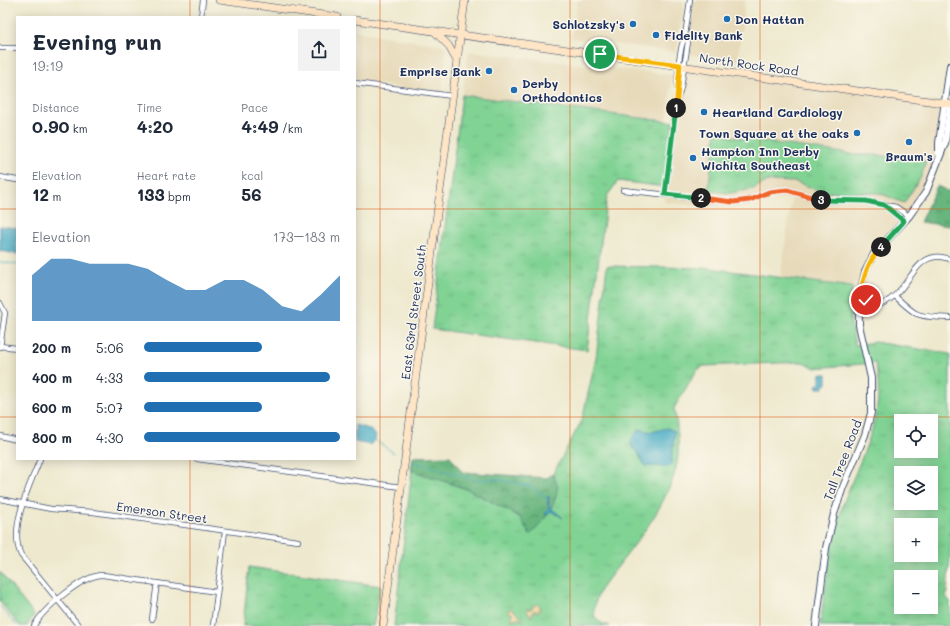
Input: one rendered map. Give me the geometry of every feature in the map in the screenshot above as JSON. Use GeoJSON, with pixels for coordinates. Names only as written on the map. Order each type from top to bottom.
{"type":"FeatureCollection","features":[{"type":"Feature","properties":{"kind":"main road"},"geometry":{"type":"LineString","coordinates":[[219,0],[330,16]]}},
{"type":"Feature","properties":{"kind":"main road","name":"East 63rd Street South"},"geometry":{"type":"LineString","coordinates":[[382,626],[464,0]]}},
{"type":"Feature","properties":{"kind":"main road","name":"North Rock Road"},"geometry":{"type":"LineString","coordinates":[[356,20],[948,105]]}},
{"type":"Feature","properties":{"kind":"main road"},"geometry":{"type":"LineString","coordinates":[[434,31],[448,45],[456,59]]}},
{"type":"Feature","properties":{"kind":"street"},"geometry":{"type":"LineString","coordinates":[[201,16],[203,0]]}},
{"type":"Feature","properties":{"kind":"street"},"geometry":{"type":"LineString","coordinates":[[665,194],[682,66],[682,44],[685,36],[690,0]]}},
{"type":"Feature","properties":{"kind":"street"},"geometry":{"type":"LineString","coordinates":[[0,48],[16,48]]}},
{"type":"Feature","properties":{"kind":"street","name":"Tall Tree Road"},"geometry":{"type":"LineString","coordinates":[[816,626],[826,548],[834,514],[843,487],[865,435],[871,413],[872,378],[860,325],[859,302],[865,272],[874,254],[909,216],[926,192],[939,158],[939,143],[948,105],[950,66]]}},
{"type":"Feature","properties":{"kind":"street"},"geometry":{"type":"LineString","coordinates":[[356,83],[452,96]]}},
{"type":"Feature","properties":{"kind":"street"},"geometry":{"type":"LineString","coordinates":[[0,177],[16,180]]}},
{"type":"Feature","properties":{"kind":"street"},"geometry":{"type":"LineString","coordinates":[[623,190],[733,202],[750,200],[769,192],[787,190],[824,201],[866,201],[896,207],[909,216]]}},
{"type":"Feature","properties":{"kind":"street"},"geometry":{"type":"LineString","coordinates":[[884,205],[904,221]]}},
{"type":"Feature","properties":{"kind":"street"},"geometry":{"type":"LineString","coordinates":[[859,302],[874,306],[881,304],[895,296],[924,261],[936,256],[950,258]]}},
{"type":"Feature","properties":{"kind":"street"},"geometry":{"type":"LineString","coordinates":[[895,296],[917,314],[927,317],[950,318]]}},
{"type":"Feature","properties":{"kind":"street"},"geometry":{"type":"LineString","coordinates":[[1,303],[5,313],[0,347],[16,348]]}},
{"type":"Feature","properties":{"kind":"street"},"geometry":{"type":"LineString","coordinates":[[0,436],[16,440]]}},
{"type":"Feature","properties":{"kind":"street"},"geometry":{"type":"LineString","coordinates":[[40,460],[24,502],[17,535],[17,545],[21,555],[79,626]]}},
{"type":"Feature","properties":{"kind":"street"},"geometry":{"type":"LineString","coordinates":[[204,460],[401,488]]}},
{"type":"Feature","properties":{"kind":"street"},"geometry":{"type":"LineString","coordinates":[[247,466],[248,460]]}},
{"type":"Feature","properties":{"kind":"street","name":"Emerson Street"},"geometry":{"type":"LineString","coordinates":[[0,499],[24,502],[51,509],[93,512],[225,534],[298,541]]}},
{"type":"Feature","properties":{"kind":"street"},"geometry":{"type":"LineString","coordinates":[[213,626],[225,534]]}},
{"type":"Feature","properties":{"kind":"street"},"geometry":{"type":"LineString","coordinates":[[34,626],[44,610],[84,580],[95,575],[217,592]]}},
{"type":"Feature","properties":{"kind":"street"},"geometry":{"type":"LineString","coordinates":[[152,619],[157,583]]}},
{"type":"Feature","properties":{"kind":"shaded area"},"geometry":{"type":"Polygon","coordinates":[[[578,0],[664,0],[684,3],[676,52],[571,38],[578,0]]]}},
{"type":"Feature","properties":{"kind":"shaded area"},"geometry":{"type":"Polygon","coordinates":[[[694,0],[745,0],[738,60],[686,54],[694,0]]]}},
{"type":"Feature","properties":{"kind":"shaded area"},"geometry":{"type":"Polygon","coordinates":[[[356,31],[445,46],[446,50],[442,95],[356,80],[356,31]]]}},
{"type":"Feature","properties":{"kind":"shaded area"},"geometry":{"type":"Polygon","coordinates":[[[469,51],[672,75],[667,120],[462,95],[469,51]]]}},
{"type":"Feature","properties":{"kind":"shaded area"},"geometry":{"type":"Polygon","coordinates":[[[680,65],[945,103],[939,158],[926,192],[874,254],[864,278],[852,287],[780,279],[792,198],[774,199],[748,206],[726,209],[664,202],[680,65]]]}},
{"type":"Feature","properties":{"kind":"green space"},"geometry":{"type":"Polygon","coordinates":[[[462,95],[673,122],[665,187],[618,181],[607,196],[587,350],[432,329],[462,95]]]}},
{"type":"Feature","properties":{"kind":"green space"},"geometry":{"type":"Polygon","coordinates":[[[716,132],[733,137],[857,155],[875,155],[926,161],[921,177],[904,203],[879,193],[822,192],[796,182],[768,181],[753,189],[730,193],[708,191],[716,132]]]}},
{"type":"Feature","properties":{"kind":"green space"},"geometry":{"type":"Polygon","coordinates":[[[937,186],[950,192],[950,226],[920,222],[937,186]]]}},
{"type":"Feature","properties":{"kind":"green space"},"geometry":{"type":"Polygon","coordinates":[[[607,266],[708,268],[852,287],[850,320],[855,345],[874,342],[950,354],[950,558],[946,597],[950,601],[950,626],[820,626],[828,572],[839,518],[845,498],[868,442],[874,423],[878,384],[875,363],[815,368],[803,362],[704,366],[697,370],[674,408],[678,432],[678,456],[675,472],[669,488],[642,534],[600,590],[594,608],[595,617],[603,624],[610,626],[394,626],[412,470],[472,491],[520,517],[530,535],[557,487],[553,474],[582,420],[596,358],[607,266]]]}},
{"type":"Feature","properties":{"kind":"green space"},"geometry":{"type":"Polygon","coordinates":[[[450,456],[462,472],[547,478],[553,474],[557,484],[557,492],[552,506],[544,519],[530,535],[520,517],[467,489],[411,470],[413,457],[450,456]]]}},
{"type":"Feature","properties":{"kind":"green space"},"geometry":{"type":"Polygon","coordinates":[[[249,567],[381,586],[373,626],[243,626],[249,567]]]}},
{"type":"Feature","properties":{"kind":"green space"},"geometry":{"type":"Polygon","coordinates":[[[0,572],[34,615],[27,626],[20,626],[0,602],[0,572]]]}},
{"type":"Feature","properties":{"kind":"sand"},"geometry":{"type":"Polygon","coordinates":[[[536,604],[540,606],[540,610],[538,612],[534,610],[531,617],[526,609],[531,609],[536,604]]]}},
{"type":"Feature","properties":{"kind":"sand"},"geometry":{"type":"Polygon","coordinates":[[[509,609],[513,610],[524,621],[517,618],[512,620],[512,613],[508,612],[509,609]]]}},
{"type":"Feature","properties":{"kind":"water"},"geometry":{"type":"Polygon","coordinates":[[[0,226],[16,228],[16,254],[0,251],[0,226]]]}},
{"type":"Feature","properties":{"kind":"water"},"geometry":{"type":"Polygon","coordinates":[[[820,374],[827,374],[827,384],[824,385],[824,388],[817,388],[816,385],[820,384],[820,374]]]}},
{"type":"Feature","properties":{"kind":"water"},"geometry":{"type":"Polygon","coordinates":[[[356,425],[369,429],[376,435],[375,440],[370,445],[356,442],[356,425]]]}},
{"type":"Feature","properties":{"kind":"water"},"geometry":{"type":"Polygon","coordinates":[[[667,428],[675,431],[671,465],[668,467],[646,466],[638,452],[631,445],[631,440],[639,429],[651,432],[667,428]]]}},
{"type":"Feature","properties":{"kind":"water"},"geometry":{"type":"Polygon","coordinates":[[[549,499],[549,504],[552,509],[563,518],[551,511],[548,515],[545,514],[549,508],[547,503],[549,499]]]}},
{"type":"Feature","properties":{"kind":"waterway"},"geometry":{"type":"LineString","coordinates":[[0,262],[16,264]]}},
{"type":"Feature","properties":{"kind":"waterway"},"geometry":{"type":"LineString","coordinates":[[375,440],[394,453]]}},
{"type":"Feature","properties":{"kind":"waterway"},"geometry":{"type":"LineString","coordinates":[[414,462],[477,480],[495,479],[530,486],[549,499]]}},
{"type":"Feature","properties":{"kind":"waterway"},"geometry":{"type":"LineString","coordinates":[[0,606],[17,626]]}},
{"type":"Feature","properties":{"kind":"place","name":"Don Hattan"},"geometry":{"type":"Point","coordinates":[727,19]}},
{"type":"Feature","properties":{"kind":"place","name":"Schlotzsky's"},"geometry":{"type":"Point","coordinates":[633,24]}},
{"type":"Feature","properties":{"kind":"place","name":"Fidelity Bank"},"geometry":{"type":"Point","coordinates":[656,35]}},
{"type":"Feature","properties":{"kind":"place","name":"Emprise Bank"},"geometry":{"type":"Point","coordinates":[489,71]}},
{"type":"Feature","properties":{"kind":"place","name":"Derby Orthodontics"},"geometry":{"type":"Point","coordinates":[514,90]}},
{"type":"Feature","properties":{"kind":"place","name":"Heartland Cardiology"},"geometry":{"type":"Point","coordinates":[704,112]}},
{"type":"Feature","properties":{"kind":"place","name":"Town Square at the oaks"},"geometry":{"type":"Point","coordinates":[857,133]}},
{"type":"Feature","properties":{"kind":"place","name":"Braum's"},"geometry":{"type":"Point","coordinates":[909,142]}},
{"type":"Feature","properties":{"kind":"place","name":"Hampton Inn Derby Wichita Southeast"},"geometry":{"type":"Point","coordinates":[693,158]}},
{"type":"Feature","properties":{"kind":"route"},"geometry":{"type":"LineString","coordinates":[[600,54],[680,65],[665,194],[733,202],[750,200],[769,192],[787,190],[824,201],[866,201],[884,205],[904,221],[874,254],[865,272],[859,299],[866,300]]}}]}
